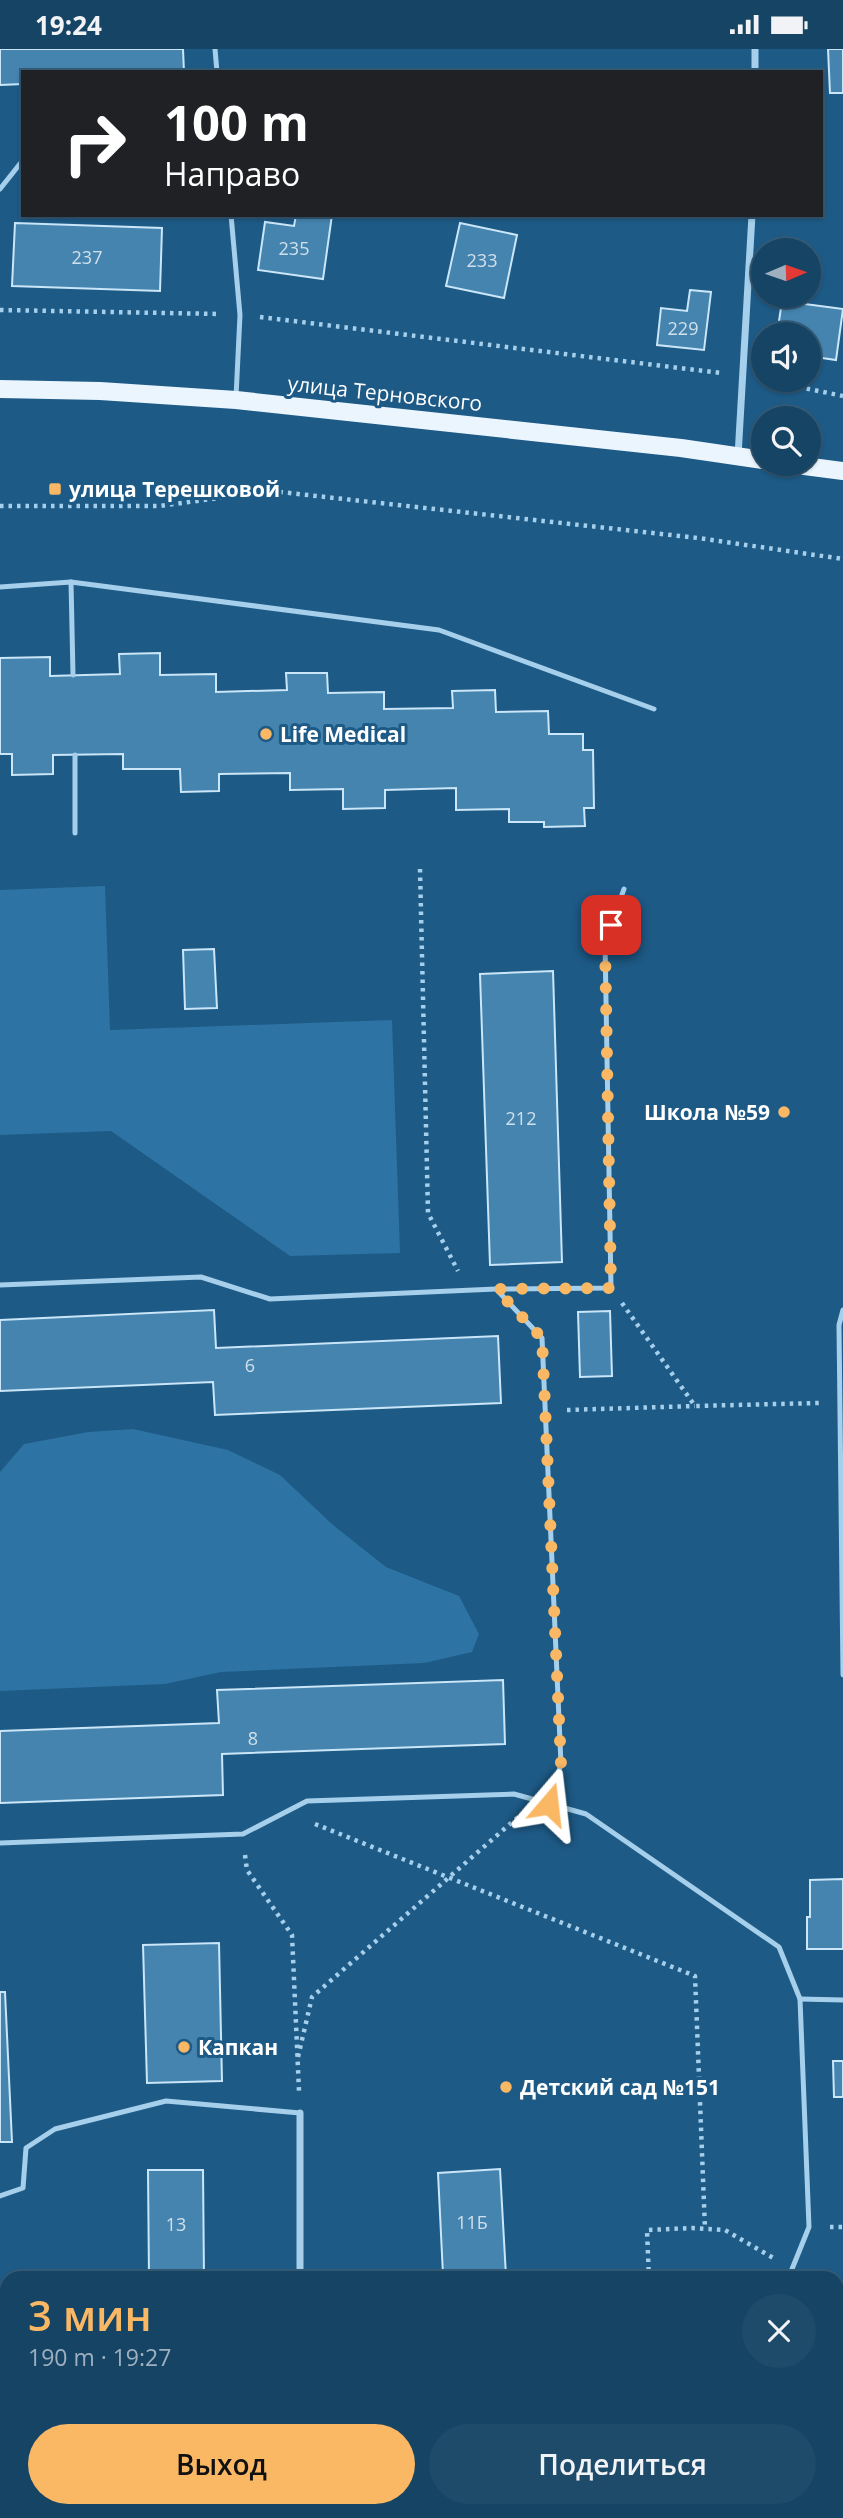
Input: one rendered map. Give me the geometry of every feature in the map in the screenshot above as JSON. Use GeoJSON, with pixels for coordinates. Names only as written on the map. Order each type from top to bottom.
{"type":"FeatureCollection","features":[{"type":"Feature","properties":{"kind":"main road","name":"улица Терновского"},"geometry":{"type":"LineString","coordinates":[[0,389],[100,391],[236,400],[681,448],[751,459]]}},
{"type":"Feature","properties":{"kind":"main road"},"geometry":{"type":"LineString","coordinates":[[821,468],[843,471]]}},
{"type":"Feature","properties":{"kind":"street"},"geometry":{"type":"LineString","coordinates":[[755,49],[755,70]]}},
{"type":"Feature","properties":{"kind":"street"},"geometry":{"type":"LineString","coordinates":[[738,457],[752,217]]}},
{"type":"Feature","properties":{"kind":"street"},"geometry":{"type":"LineString","coordinates":[[300,2113],[300,2271]]}},
{"type":"Feature","properties":{"kind":"lane"},"geometry":{"type":"LineString","coordinates":[[215,49],[218,70]]}},
{"type":"Feature","properties":{"kind":"lane"},"geometry":{"type":"LineString","coordinates":[[0,189],[21,163]]}},
{"type":"Feature","properties":{"kind":"lane"},"geometry":{"type":"LineString","coordinates":[[231,217],[240,314],[236,400]]}},
{"type":"Feature","properties":{"kind":"lane"},"geometry":{"type":"LineString","coordinates":[[71,582],[73,675]]}},
{"type":"Feature","properties":{"kind":"lane"},"geometry":{"type":"LineString","coordinates":[[0,587],[71,582],[439,630],[654,709]]}},
{"type":"Feature","properties":{"kind":"lane"},"geometry":{"type":"LineString","coordinates":[[75,755],[75,832]]}},
{"type":"Feature","properties":{"kind":"lane"},"geometry":{"type":"LineString","coordinates":[[0,1285],[201,1277],[270,1299],[496,1289],[611,1288],[605,942],[624,888]]}},
{"type":"Feature","properties":{"kind":"lane"},"geometry":{"type":"LineString","coordinates":[[496,1289],[542,1338],[561,1764],[549,1804]]}},
{"type":"Feature","properties":{"kind":"lane"},"geometry":{"type":"LineString","coordinates":[[843,1310],[839,1325],[843,1675]]}},
{"type":"Feature","properties":{"kind":"lane"},"geometry":{"type":"LineString","coordinates":[[0,1843],[243,1833],[307,1801],[514,1794],[586,1814],[779,1947],[800,2000],[809,2227],[792,2269]]}},
{"type":"Feature","properties":{"kind":"lane"},"geometry":{"type":"LineString","coordinates":[[800,2000],[843,2000]]}},
{"type":"Feature","properties":{"kind":"lane"},"geometry":{"type":"LineString","coordinates":[[0,2196],[23,2188],[26,2148],[55,2129],[166,2101],[300,2113]]}},
{"type":"Feature","properties":{"kind":"path"},"geometry":{"type":"LineString","coordinates":[[0,310],[240,314],[742,375]]}},
{"type":"Feature","properties":{"kind":"path"},"geometry":{"type":"LineString","coordinates":[[821,392],[843,396]]}},
{"type":"Feature","properties":{"kind":"path"},"geometry":{"type":"LineString","coordinates":[[0,506],[159,506],[271,491],[688,536],[843,559]]}},
{"type":"Feature","properties":{"kind":"path"},"geometry":{"type":"LineString","coordinates":[[420,869],[428,1213],[468,1290]]}},
{"type":"Feature","properties":{"kind":"path"},"geometry":{"type":"LineString","coordinates":[[611,1288],[695,1406]]}},
{"type":"Feature","properties":{"kind":"path"},"geometry":{"type":"LineString","coordinates":[[546,1411],[839,1403]]}},
{"type":"Feature","properties":{"kind":"path"},"geometry":{"type":"LineString","coordinates":[[298,2057],[312,1997],[538,1800]]}},
{"type":"Feature","properties":{"kind":"path"},"geometry":{"type":"LineString","coordinates":[[285,1812],[695,1976],[705,2229]]}},
{"type":"Feature","properties":{"kind":"path"},"geometry":{"type":"LineString","coordinates":[[243,1833],[247,1870],[292,1935],[300,2113]]}},
{"type":"Feature","properties":{"kind":"path"},"geometry":{"type":"LineString","coordinates":[[649,2271],[647,2230],[705,2229],[725,2229],[792,2269]]}},
{"type":"Feature","properties":{"kind":"shaded area"},"geometry":{"type":"Polygon","coordinates":[[[105,886],[110,1030],[392,1020],[400,1253],[290,1256],[111,1131],[0,1135],[0,890],[105,886]]]}},
{"type":"Feature","properties":{"kind":"shaded area"},"geometry":{"type":"Polygon","coordinates":[[[133,1429],[228,1450],[280,1475],[333,1525],[386,1567],[459,1596],[479,1634],[472,1652],[424,1663],[221,1672],[165,1684],[0,1691],[0,1472],[24,1444],[88,1432],[133,1429]]]}},
{"type":"Feature","properties":{"kind":"building"},"geometry":{"type":"Polygon","coordinates":[[[0,49],[183,49],[184,70],[21,70],[21,84],[0,85],[0,49]]]}},
{"type":"Feature","properties":{"kind":"building"},"geometry":{"type":"Polygon","coordinates":[[[828,49],[843,49],[843,93],[830,93],[828,49]]]}},
{"type":"Feature","properties":{"kind":"building"},"geometry":{"type":"Polygon","coordinates":[[[296,217],[332,217],[323,279],[258,270],[265,222],[294,226],[296,217]]]}},
{"type":"Feature","properties":{"kind":"building"},"geometry":{"type":"Polygon","coordinates":[[[15,223],[162,228],[160,291],[12,286],[15,223]]]}},
{"type":"Feature","properties":{"kind":"building"},"geometry":{"type":"Polygon","coordinates":[[[460,223],[517,235],[504,298],[446,286],[460,223]]]}},
{"type":"Feature","properties":{"kind":"building"},"geometry":{"type":"Polygon","coordinates":[[[690,290],[711,292],[704,350],[657,345],[661,308],[687,311],[690,290]]]}},
{"type":"Feature","properties":{"kind":"building"},"geometry":{"type":"Polygon","coordinates":[[[821,306],[843,309],[836,360],[821,358],[821,322],[779,322],[781,308],[821,306]]]}},
{"type":"Feature","properties":{"kind":"building"},"geometry":{"type":"Polygon","coordinates":[[[160,653],[160,675],[216,674],[216,692],[287,690],[286,673],[327,673],[328,693],[384,692],[384,709],[453,708],[452,691],[495,690],[496,712],[548,711],[549,734],[583,734],[583,750],[593,750],[594,808],[584,808],[585,826],[544,827],[544,822],[509,822],[509,809],[456,810],[456,788],[385,790],[385,808],[343,809],[343,789],[290,790],[290,773],[219,774],[219,791],[181,792],[180,769],[123,769],[123,754],[53,755],[53,774],[12,775],[12,754],[0,754],[0,658],[50,657],[50,676],[120,674],[119,654],[160,653]]]}},
{"type":"Feature","properties":{"kind":"building"},"geometry":{"type":"Polygon","coordinates":[[[214,949],[217,1008],[185,1009],[183,950],[214,949]]]}},
{"type":"Feature","properties":{"kind":"building"},"geometry":{"type":"Polygon","coordinates":[[[553,971],[562,1262],[490,1265],[480,974],[553,971]]]}},
{"type":"Feature","properties":{"kind":"building"},"geometry":{"type":"Polygon","coordinates":[[[214,1310],[216,1348],[498,1336],[501,1403],[215,1415],[213,1382],[0,1391],[0,1320],[214,1310]]]}},
{"type":"Feature","properties":{"kind":"building"},"geometry":{"type":"Polygon","coordinates":[[[610,1311],[612,1376],[580,1377],[578,1312],[610,1311]]]}},
{"type":"Feature","properties":{"kind":"building"},"geometry":{"type":"Polygon","coordinates":[[[503,1680],[505,1744],[222,1754],[223,1795],[0,1803],[0,1731],[219,1723],[217,1690],[503,1680]]]}},
{"type":"Feature","properties":{"kind":"building"},"geometry":{"type":"Polygon","coordinates":[[[843,1879],[843,1949],[807,1949],[810,1880],[843,1879]]]}},
{"type":"Feature","properties":{"kind":"building","name":"Капкан"},"geometry":{"type":"Polygon","coordinates":[[[219,1943],[222,2081],[147,2083],[143,1945],[219,1943]]]}},
{"type":"Feature","properties":{"kind":"building"},"geometry":{"type":"Polygon","coordinates":[[[0,1992],[5,1992],[12,2142],[0,2142],[0,1992]]]}},
{"type":"Feature","properties":{"kind":"building"},"geometry":{"type":"Polygon","coordinates":[[[833,2061],[843,2061],[843,2097],[834,2097],[833,2061]]]}},
{"type":"Feature","properties":{"kind":"building"},"geometry":{"type":"Polygon","coordinates":[[[500,2169],[506,2271],[443,2271],[438,2173],[500,2169]]]}},
{"type":"Feature","properties":{"kind":"building"},"geometry":{"type":"Polygon","coordinates":[[[148,2170],[203,2170],[204,2271],[149,2271],[148,2170]]]}},
{"type":"Feature","properties":{"kind":"place","name":"улица Терешковой"},"geometry":{"type":"Point","coordinates":[55,489]}},
{"type":"Feature","properties":{"kind":"place","name":"Life Medical"},"geometry":{"type":"Point","coordinates":[266,734]}},
{"type":"Feature","properties":{"kind":"place","name":"Школа №59"},"geometry":{"type":"Point","coordinates":[784,1112]}},
{"type":"Feature","properties":{"kind":"place","name":"Капкан"},"geometry":{"type":"Point","coordinates":[184,2047]}},
{"type":"Feature","properties":{"kind":"place","name":"Детский сад №151"},"geometry":{"type":"Point","coordinates":[506,2087]}},
{"type":"Feature","properties":{"kind":"route"},"geometry":{"type":"LineString","coordinates":[[549,1804],[561,1764],[542,1338],[496,1289],[611,1288],[605,942],[611,925]]}}]}
